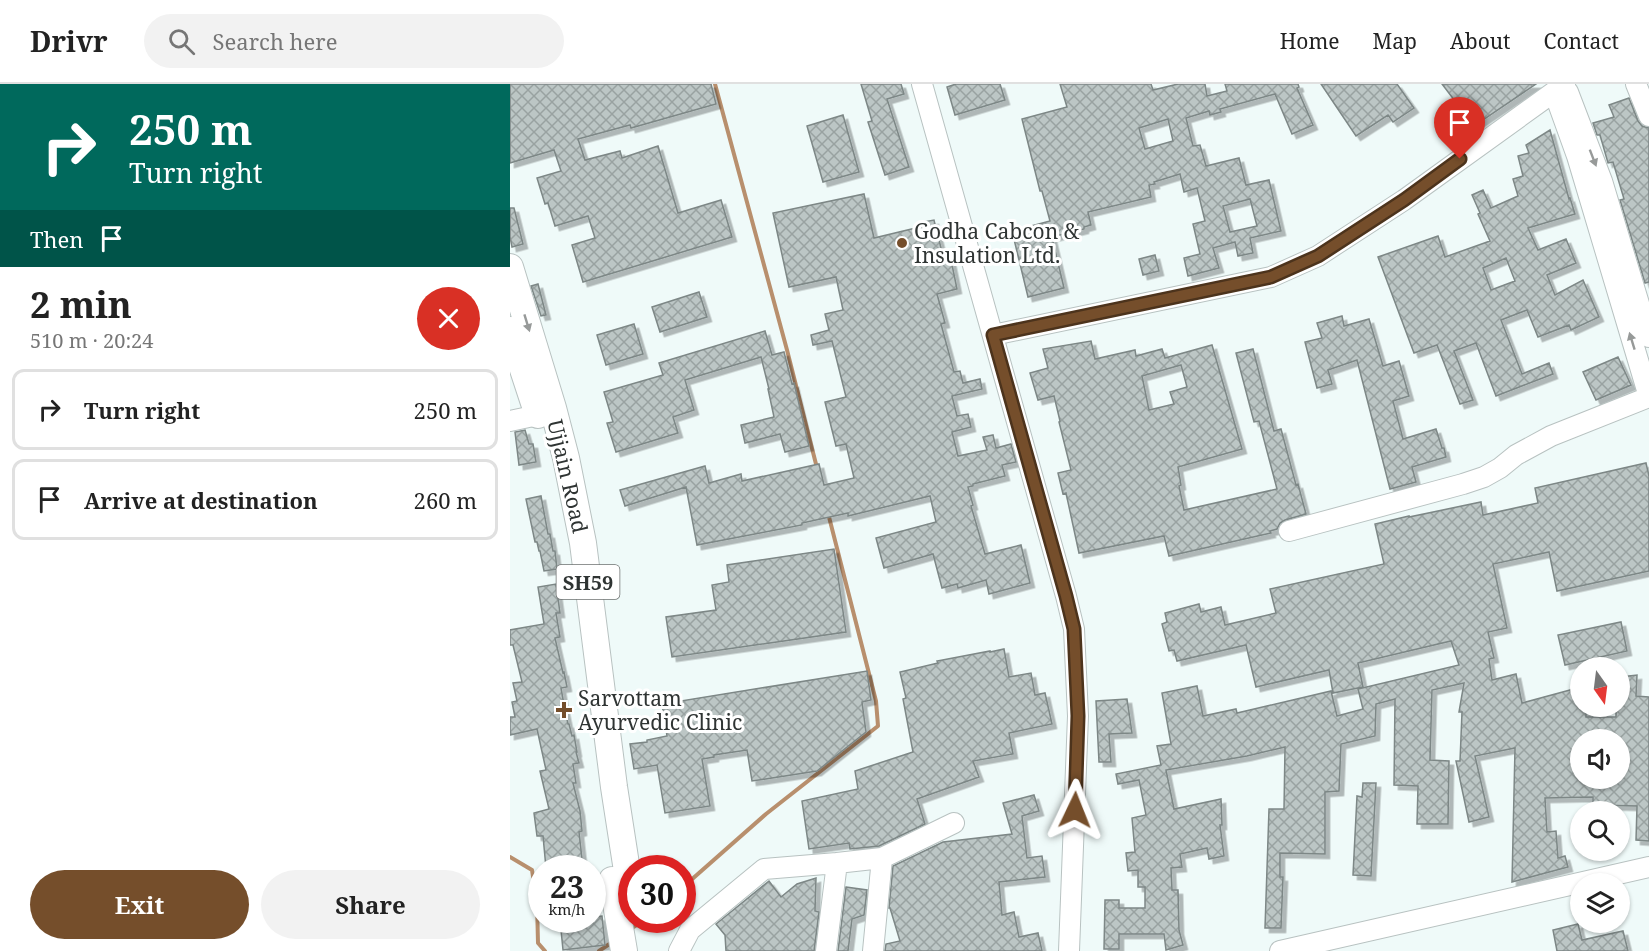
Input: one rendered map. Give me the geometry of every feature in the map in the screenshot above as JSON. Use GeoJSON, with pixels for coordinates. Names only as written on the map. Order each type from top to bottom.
{"type":"FeatureCollection","features":[{"type":"Feature","properties":{"kind":"main road","name":"Ujjain Road"},"geometry":{"type":"LineString","coordinates":[[510,267],[545,412],[569,549],[596,771],[618,868]]}},
{"type":"Feature","properties":{"kind":"main road","name":"Ujjain Road"},"geometry":{"type":"LineString","coordinates":[[510,330],[545,412]]}},
{"type":"Feature","properties":{"kind":"main road","name":"Ujjain Road"},"geometry":{"type":"LineString","coordinates":[[624,951],[626,933]]}},
{"type":"Feature","properties":{"kind":"main road","name":"Ujjain Road"},"geometry":{"type":"LineString","coordinates":[[634,933],[640,951]]}},
{"type":"Feature","properties":{"kind":"street"},"geometry":{"type":"LineString","coordinates":[[922,84],[1074,629],[1078,716],[1070,951]]}},
{"type":"Feature","properties":{"kind":"street"},"geometry":{"type":"LineString","coordinates":[[1636,84],[1649,116]]}},
{"type":"Feature","properties":{"kind":"street"},"geometry":{"type":"LineString","coordinates":[[993,335],[1271,277],[1318,256],[1404,200],[1561,87]]}},
{"type":"Feature","properties":{"kind":"street"},"geometry":{"type":"LineString","coordinates":[[1561,87],[1602,182],[1649,337]]}},
{"type":"Feature","properties":{"kind":"street"},"geometry":{"type":"LineString","coordinates":[[1289,531],[1484,477],[1516,455],[1551,436],[1649,397],[1584,179],[1561,87]]}},
{"type":"Feature","properties":{"kind":"street"},"geometry":{"type":"LineString","coordinates":[[510,421],[545,412]]}},
{"type":"Feature","properties":{"kind":"street"},"geometry":{"type":"LineString","coordinates":[[679,951],[690,930],[764,869],[882,858],[954,823]]}},
{"type":"Feature","properties":{"kind":"street"},"geometry":{"type":"LineString","coordinates":[[873,951],[882,858]]}},
{"type":"Feature","properties":{"kind":"street"},"geometry":{"type":"LineString","coordinates":[[826,951],[837,863]]}},
{"type":"Feature","properties":{"kind":"street"},"geometry":{"type":"LineString","coordinates":[[1280,951],[1649,867]]}},
{"type":"Feature","properties":{"kind":"building"},"geometry":{"type":"Polygon","coordinates":[[[510,84],[711,84],[716,104],[631,128],[630,125],[578,139],[585,160],[620,151],[622,158],[658,146],[678,213],[721,200],[732,237],[583,282],[572,245],[595,238],[588,216],[555,226],[537,178],[561,171],[554,150],[510,163],[510,84]]]}},
{"type":"Feature","properties":{"kind":"building"},"geometry":{"type":"Polygon","coordinates":[[[861,84],[901,84],[904,94],[887,99],[909,167],[885,175],[868,122],[872,121],[861,84]]]}},
{"type":"Feature","properties":{"kind":"building"},"geometry":{"type":"Polygon","coordinates":[[[956,84],[1000,84],[1005,100],[955,115],[947,87],[956,84]]]}},
{"type":"Feature","properties":{"kind":"building"},"geometry":{"type":"Polygon","coordinates":[[[1060,84],[1151,84],[1153,90],[1178,84],[1205,84],[1207,96],[1227,91],[1225,84],[1298,84],[1297,88],[1313,125],[1292,134],[1275,94],[1220,109],[1221,112],[1210,115],[1209,111],[1186,118],[1193,146],[1200,145],[1206,166],[1239,158],[1246,185],[1269,180],[1281,231],[1250,238],[1253,253],[1238,256],[1235,242],[1213,248],[1219,268],[1188,276],[1184,258],[1200,254],[1193,224],[1205,221],[1197,188],[1184,192],[1180,174],[1149,185],[1151,197],[1088,212],[1091,225],[1052,237],[1064,288],[1028,297],[1012,231],[1050,221],[1022,119],[1067,107],[1060,84]],[[1168,119],[1139,128],[1145,149],[1173,141],[1168,119]],[[1250,199],[1223,206],[1230,232],[1257,226],[1250,199]]]}},
{"type":"Feature","properties":{"kind":"building"},"geometry":{"type":"Polygon","coordinates":[[[1321,84],[1397,84],[1414,108],[1393,122],[1388,115],[1356,136],[1321,84]]]}},
{"type":"Feature","properties":{"kind":"building"},"geometry":{"type":"Polygon","coordinates":[[[1442,84],[1536,84],[1474,126],[1442,84]]]}},
{"type":"Feature","properties":{"kind":"building"},"geometry":{"type":"Polygon","coordinates":[[[1629,98],[1638,121],[1642,126],[1649,128],[1649,282],[1645,283],[1620,200],[1624,199],[1613,162],[1608,163],[1600,135],[1597,135],[1593,123],[1614,117],[1609,105],[1629,98]]]}},
{"type":"Feature","properties":{"kind":"building"},"geometry":{"type":"Polygon","coordinates":[[[843,115],[859,172],[823,182],[807,126],[843,115]]]}},
{"type":"Feature","properties":{"kind":"building"},"geometry":{"type":"Polygon","coordinates":[[[1550,130],[1575,214],[1528,228],[1538,250],[1566,239],[1576,263],[1547,275],[1555,295],[1583,280],[1599,317],[1571,330],[1569,325],[1538,337],[1527,310],[1501,320],[1522,374],[1549,363],[1553,374],[1496,396],[1476,343],[1454,351],[1473,400],[1460,404],[1437,345],[1414,353],[1378,257],[1438,236],[1445,257],[1490,241],[1472,195],[1483,190],[1491,208],[1518,196],[1513,179],[1523,176],[1518,156],[1529,153],[1526,145],[1550,130]],[[1506,258],[1483,268],[1491,290],[1515,281],[1506,258]]]}},
{"type":"Feature","properties":{"kind":"building"},"geometry":{"type":"Polygon","coordinates":[[[864,194],[874,238],[924,226],[923,222],[934,220],[943,256],[950,255],[957,289],[937,294],[945,323],[941,324],[954,372],[960,371],[963,383],[980,379],[982,389],[952,396],[957,416],[968,414],[971,427],[952,432],[958,456],[987,450],[983,437],[993,435],[996,448],[1011,444],[1016,462],[1002,465],[1005,476],[968,487],[985,554],[1021,545],[1030,583],[989,594],[986,580],[958,588],[957,584],[942,588],[933,554],[884,568],[876,538],[936,522],[930,496],[848,516],[848,513],[802,523],[802,525],[697,545],[686,487],[625,506],[620,490],[705,466],[709,483],[741,474],[742,481],[819,464],[824,485],[854,478],[846,444],[836,446],[825,402],[846,397],[832,341],[813,345],[811,335],[829,330],[825,314],[843,310],[836,277],[789,287],[773,213],[864,194]]]}},
{"type":"Feature","properties":{"kind":"building"},"geometry":{"type":"Polygon","coordinates":[[[510,208],[514,208],[523,244],[512,247],[510,237],[510,208]]]}},
{"type":"Feature","properties":{"kind":"building"},"geometry":{"type":"Polygon","coordinates":[[[1155,255],[1159,271],[1143,275],[1139,259],[1155,255]]]}},
{"type":"Feature","properties":{"kind":"building"},"geometry":{"type":"Polygon","coordinates":[[[538,284],[546,315],[541,316],[531,286],[538,284]]]}},
{"type":"Feature","properties":{"kind":"building"},"geometry":{"type":"Polygon","coordinates":[[[699,292],[707,317],[660,332],[652,307],[699,292]]]}},
{"type":"Feature","properties":{"kind":"building"},"geometry":{"type":"Polygon","coordinates":[[[1342,316],[1344,326],[1369,319],[1383,366],[1399,361],[1409,396],[1393,401],[1403,439],[1436,429],[1446,457],[1412,467],[1416,482],[1390,489],[1357,360],[1328,370],[1332,384],[1317,388],[1305,342],[1322,338],[1317,323],[1342,316]]]}},
{"type":"Feature","properties":{"kind":"building"},"geometry":{"type":"Polygon","coordinates":[[[634,324],[643,354],[606,365],[597,335],[634,324]]]}},
{"type":"Feature","properties":{"kind":"building"},"geometry":{"type":"Polygon","coordinates":[[[765,331],[772,355],[784,352],[809,446],[785,452],[780,434],[745,443],[741,425],[774,417],[761,357],[685,380],[694,410],[673,417],[678,433],[616,452],[607,423],[613,422],[604,392],[663,375],[659,363],[765,331]]]}},
{"type":"Feature","properties":{"kind":"building"},"geometry":{"type":"Polygon","coordinates":[[[1091,341],[1095,359],[1135,350],[1136,356],[1162,349],[1165,358],[1212,345],[1242,449],[1178,467],[1184,510],[1277,489],[1259,421],[1254,422],[1236,353],[1253,349],[1274,431],[1281,429],[1306,514],[1285,520],[1277,529],[1270,531],[1271,533],[1169,556],[1164,536],[1079,553],[1066,493],[1063,494],[1058,473],[1071,470],[1054,396],[1038,400],[1030,373],[1048,368],[1043,349],[1091,341]],[[1181,365],[1142,376],[1149,410],[1174,404],[1170,392],[1187,387],[1181,365]]]}},
{"type":"Feature","properties":{"kind":"building"},"geometry":{"type":"Polygon","coordinates":[[[1618,357],[1631,385],[1596,400],[1583,372],[1618,357]]]}},
{"type":"Feature","properties":{"kind":"building"},"geometry":{"type":"Polygon","coordinates":[[[525,430],[529,444],[533,444],[536,462],[519,465],[515,432],[525,430]]]}},
{"type":"Feature","properties":{"kind":"building"},"geometry":{"type":"Polygon","coordinates":[[[1646,463],[1649,476],[1649,571],[1557,591],[1549,552],[1493,564],[1507,628],[1488,632],[1494,658],[1489,659],[1492,680],[1516,674],[1522,703],[1570,690],[1570,717],[1630,717],[1630,676],[1637,675],[1636,696],[1649,697],[1649,841],[1636,840],[1637,806],[1630,806],[1630,801],[1593,801],[1593,797],[1545,798],[1547,832],[1556,831],[1558,858],[1565,856],[1568,867],[1512,882],[1515,748],[1475,756],[1489,817],[1469,822],[1456,761],[1460,761],[1462,712],[1459,712],[1464,683],[1432,690],[1430,760],[1449,761],[1448,824],[1417,824],[1418,786],[1394,785],[1395,699],[1376,704],[1375,736],[1341,744],[1339,791],[1325,792],[1325,854],[1280,853],[1280,877],[1283,877],[1281,928],[1265,928],[1269,809],[1284,809],[1285,747],[1166,770],[1174,809],[1221,799],[1222,825],[1220,825],[1224,856],[1209,859],[1207,848],[1180,854],[1182,867],[1171,868],[1172,890],[1178,890],[1179,930],[1183,945],[1166,950],[1164,934],[1119,934],[1119,949],[1104,949],[1105,900],[1119,900],[1119,908],[1145,908],[1145,887],[1138,887],[1138,870],[1128,871],[1126,853],[1135,852],[1132,818],[1146,815],[1139,780],[1118,784],[1116,774],[1161,765],[1157,746],[1171,744],[1162,693],[1197,686],[1203,716],[1236,709],[1237,713],[1331,691],[1337,716],[1363,709],[1358,689],[1459,665],[1451,641],[1358,663],[1363,687],[1333,693],[1329,670],[1256,687],[1246,645],[1177,661],[1174,650],[1169,651],[1162,624],[1167,622],[1165,613],[1199,604],[1201,612],[1221,607],[1225,625],[1276,613],[1270,589],[1384,564],[1375,524],[1481,502],[1483,515],[1538,503],[1535,488],[1646,463]]]}},
{"type":"Feature","properties":{"kind":"building"},"geometry":{"type":"Polygon","coordinates":[[[541,496],[548,534],[550,534],[553,551],[555,551],[557,569],[544,571],[526,499],[541,496]]]}},
{"type":"Feature","properties":{"kind":"building"},"geometry":{"type":"Polygon","coordinates":[[[834,549],[846,632],[672,657],[666,617],[716,610],[712,585],[729,582],[727,565],[834,549]]]}},
{"type":"Feature","properties":{"kind":"building"},"geometry":{"type":"Polygon","coordinates":[[[556,584],[560,613],[556,613],[560,637],[555,638],[567,687],[561,688],[579,763],[573,764],[576,783],[573,783],[580,811],[582,855],[545,855],[543,836],[537,836],[534,813],[549,809],[540,771],[546,770],[537,729],[510,735],[510,717],[515,717],[512,702],[517,701],[513,683],[522,682],[513,645],[510,645],[510,630],[544,624],[538,587],[556,584]]]}},
{"type":"Feature","properties":{"kind":"building"},"geometry":{"type":"Polygon","coordinates":[[[1621,622],[1627,651],[1600,657],[1570,657],[1570,664],[1565,665],[1558,635],[1621,622]]]}},
{"type":"Feature","properties":{"kind":"building"},"geometry":{"type":"Polygon","coordinates":[[[1004,649],[1009,677],[1031,673],[1035,695],[1045,693],[1052,724],[1009,733],[1013,754],[973,761],[979,777],[917,799],[925,824],[879,846],[850,849],[849,843],[809,849],[802,801],[858,789],[855,771],[913,752],[900,672],[938,663],[937,661],[1004,649]]]}},
{"type":"Feature","properties":{"kind":"building"},"geometry":{"type":"Polygon","coordinates":[[[867,671],[871,700],[862,702],[866,732],[817,771],[752,781],[747,750],[714,755],[714,757],[702,759],[710,806],[665,813],[657,765],[634,769],[630,744],[667,736],[662,704],[867,671]]]}},
{"type":"Feature","properties":{"kind":"building"},"geometry":{"type":"Polygon","coordinates":[[[1127,699],[1132,733],[1109,734],[1111,762],[1099,762],[1096,701],[1127,699]]]}},
{"type":"Feature","properties":{"kind":"building"},"geometry":{"type":"Polygon","coordinates":[[[1363,783],[1376,783],[1371,876],[1353,875],[1357,796],[1362,797],[1363,783]]]}},
{"type":"Feature","properties":{"kind":"building"},"geometry":{"type":"Polygon","coordinates":[[[1034,795],[1039,811],[1022,816],[1027,858],[1042,856],[1045,877],[999,882],[1002,915],[1014,912],[1019,937],[1038,933],[1042,951],[885,951],[886,944],[900,941],[889,908],[893,866],[943,842],[1012,834],[1003,803],[1034,795]]]}},
{"type":"Feature","properties":{"kind":"building"},"geometry":{"type":"Polygon","coordinates":[[[816,878],[815,911],[819,912],[814,951],[726,951],[725,935],[716,924],[769,881],[781,897],[797,884],[816,878]]]}},
{"type":"Feature","properties":{"kind":"building"},"geometry":{"type":"Polygon","coordinates":[[[846,887],[867,890],[864,915],[852,919],[848,951],[838,951],[846,887]]]}},
{"type":"Feature","properties":{"kind":"building"},"geometry":{"type":"Polygon","coordinates":[[[1570,926],[1570,933],[1580,933],[1582,940],[1624,933],[1628,951],[1557,951],[1553,930],[1570,926]]]}},
{"type":"Feature","properties":{"kind":"building"},"geometry":{"type":"Polygon","coordinates":[[[561,933],[604,933],[605,945],[563,950],[561,933]]]}},
{"type":"Feature","properties":{"kind":"waterway"},"geometry":{"type":"LineString","coordinates":[[715,84],[817,468]]}},
{"type":"Feature","properties":{"kind":"waterway"},"geometry":{"type":"LineString","coordinates":[[696,876],[766,814],[878,726],[876,701],[828,513]]}},
{"type":"Feature","properties":{"kind":"waterway"},"geometry":{"type":"LineString","coordinates":[[510,857],[532,870],[537,903],[538,943],[545,951]]}},
{"type":"Feature","properties":{"kind":"waterway"},"geometry":{"type":"LineString","coordinates":[[599,951],[614,941]]}},
{"type":"Feature","properties":{"kind":"place","name":"Godha Cabcon & Insulation Ltd."},"geometry":{"type":"Point","coordinates":[902,243]}},
{"type":"Feature","properties":{"kind":"place","name":"Sarvottam Ayurvedic Clinic"},"geometry":{"type":"Point","coordinates":[564,710]}},
{"type":"Feature","properties":{"kind":"route"},"geometry":{"type":"LineString","coordinates":[[1075,810],[1078,716],[1074,629],[993,335],[1271,277],[1318,256],[1404,200],[1460,159]]}}]}
